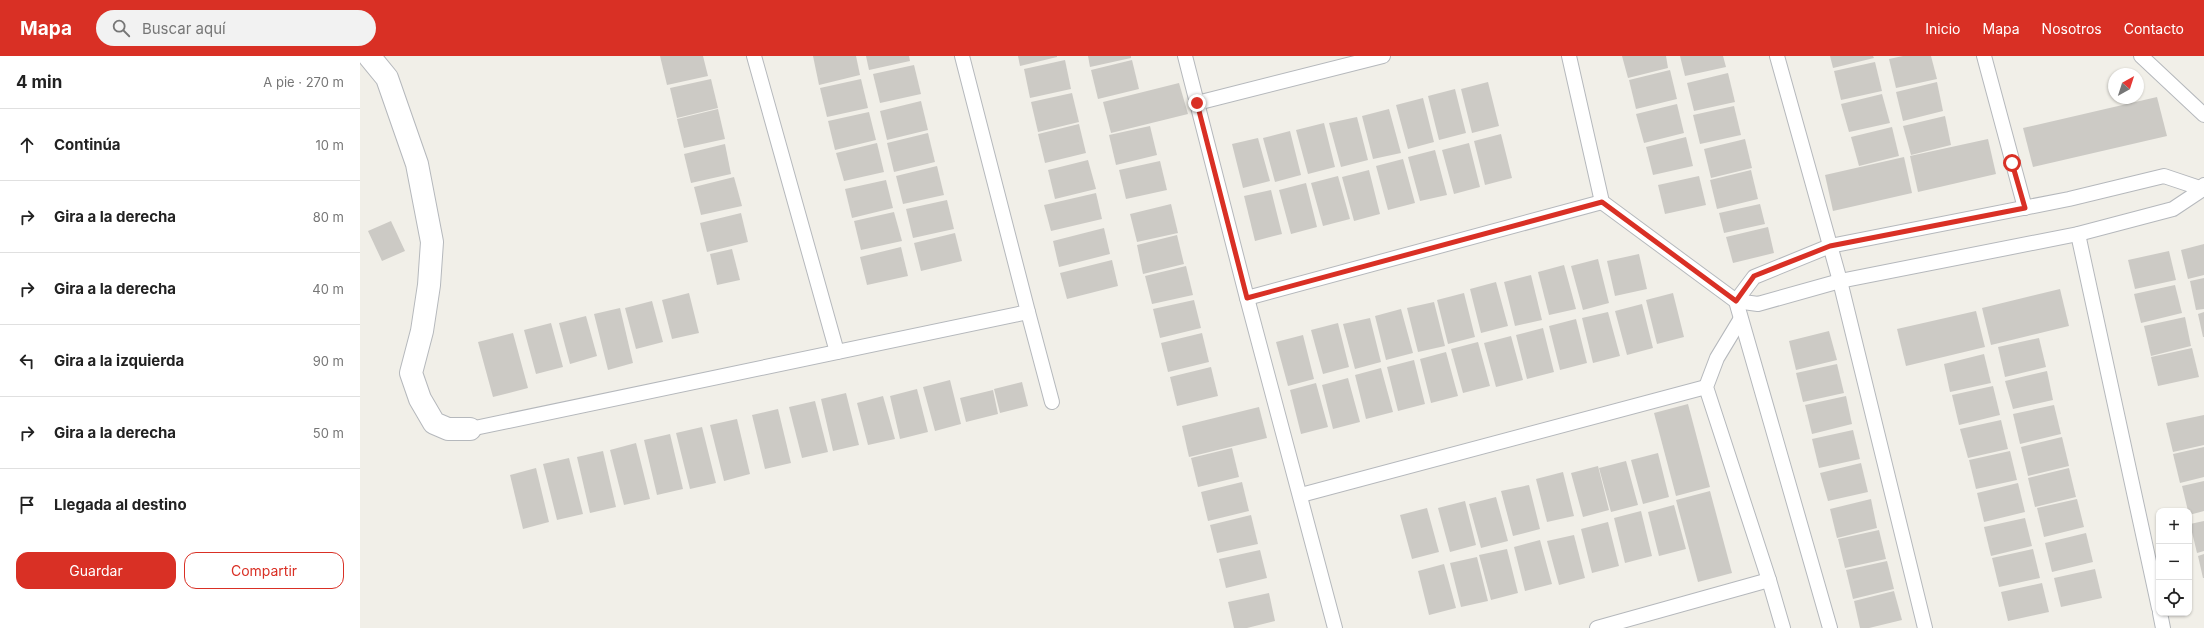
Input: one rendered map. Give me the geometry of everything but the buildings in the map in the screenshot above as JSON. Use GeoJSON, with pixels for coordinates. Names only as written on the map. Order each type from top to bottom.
{"type":"FeatureCollection","features":[{"type":"Feature","properties":{"kind":"street"},"geometry":{"type":"LineString","coordinates":[[369,56],[387,78],[417,164],[432,242],[429,285],[422,331],[411,373],[420,399],[434,424],[448,429],[470,429]]}},
{"type":"Feature","properties":{"kind":"lane"},"geometry":{"type":"LineString","coordinates":[[754,56],[836,352]]}},
{"type":"Feature","properties":{"kind":"lane"},"geometry":{"type":"LineString","coordinates":[[962,56],[1052,402]]}},
{"type":"Feature","properties":{"kind":"lane"},"geometry":{"type":"LineString","coordinates":[[1185,56],[1247,298],[1301,495],[1335,628]]}},
{"type":"Feature","properties":{"kind":"lane"},"geometry":{"type":"LineString","coordinates":[[1197,103],[1384,56]]}},
{"type":"Feature","properties":{"kind":"lane"},"geometry":{"type":"LineString","coordinates":[[1569,56],[1602,202],[1736,301],[1758,304],[1840,281],[2078,234],[2173,209],[2204,188]]}},
{"type":"Feature","properties":{"kind":"lane"},"geometry":{"type":"LineString","coordinates":[[1777,56],[1840,281],[1925,628]]}},
{"type":"Feature","properties":{"kind":"lane"},"geometry":{"type":"LineString","coordinates":[[1984,56],[2025,208]]}},
{"type":"Feature","properties":{"kind":"lane"},"geometry":{"type":"LineString","coordinates":[[2141,56],[2204,115]]}},
{"type":"Feature","properties":{"kind":"lane"},"geometry":{"type":"LineString","coordinates":[[1830,628],[1756,368],[1740,320],[1736,301],[1754,276],[1830,246],[2025,208],[2164,176],[2204,188]]}},
{"type":"Feature","properties":{"kind":"lane"},"geometry":{"type":"LineString","coordinates":[[1247,298],[1602,202]]}},
{"type":"Feature","properties":{"kind":"lane"},"geometry":{"type":"LineString","coordinates":[[2078,234],[2156,594]]}},
{"type":"Feature","properties":{"kind":"lane"},"geometry":{"type":"LineString","coordinates":[[470,429],[1028,312]]}},
{"type":"Feature","properties":{"kind":"lane"},"geometry":{"type":"LineString","coordinates":[[1740,320],[1717,358],[1706,386],[1769,580],[1782,628]]}},
{"type":"Feature","properties":{"kind":"lane"},"geometry":{"type":"LineString","coordinates":[[1301,495],[1706,386]]}},
{"type":"Feature","properties":{"kind":"lane"},"geometry":{"type":"LineString","coordinates":[[1597,628],[1769,580]]}},
{"type":"Feature","properties":{"kind":"lane"},"geometry":{"type":"LineString","coordinates":[[2161,616],[2163,628]]}},
{"type":"Feature","properties":{"kind":"route"},"geometry":{"type":"LineString","coordinates":[[1197,103],[1247,298],[1602,202],[1736,301],[1754,276],[1830,246],[2025,208],[2012,163]]}}]}
